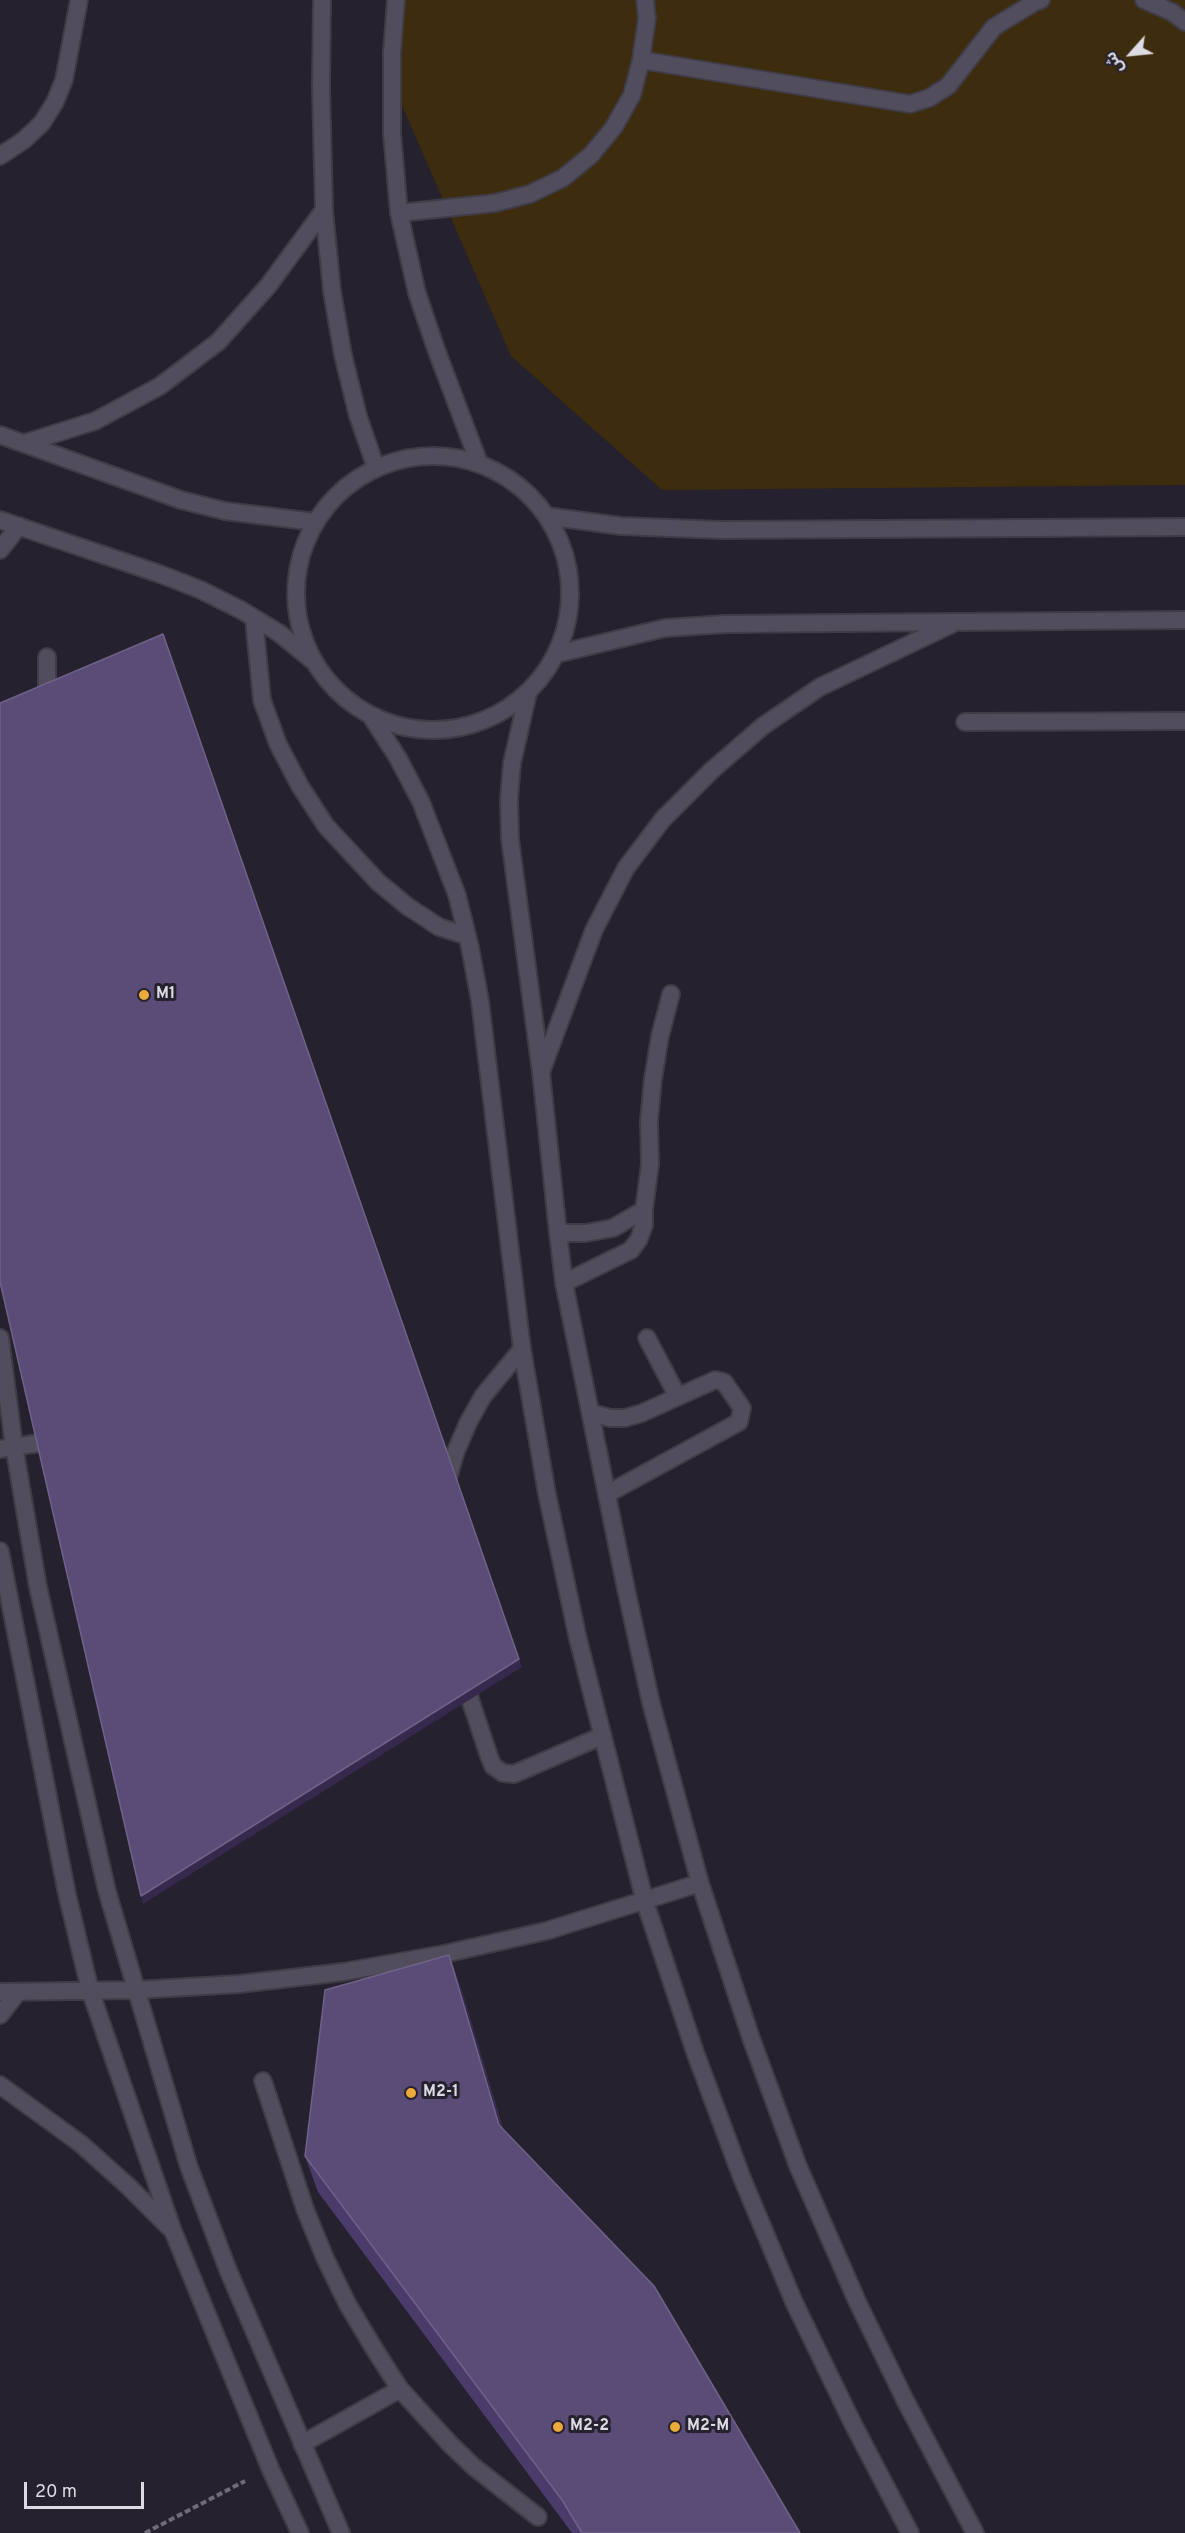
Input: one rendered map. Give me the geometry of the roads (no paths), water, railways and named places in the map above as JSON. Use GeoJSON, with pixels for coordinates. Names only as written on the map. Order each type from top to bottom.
{"type":"FeatureCollection","features":[{"type":"Feature","properties":{"kind":"street"},"geometry":{"type":"LineString","coordinates":[[0,156],[24,140],[42,123],[55,102],[64,80],[79,0]]}},
{"type":"Feature","properties":{"kind":"street"},"geometry":{"type":"LineString","coordinates":[[322,0],[321,87],[324,210],[332,291],[343,355],[358,416],[376,468]]}},
{"type":"Feature","properties":{"kind":"street"},"geometry":{"type":"LineString","coordinates":[[396,0],[392,53],[392,122],[399,213],[421,304],[479,463]]}},
{"type":"Feature","properties":{"kind":"street"},"geometry":{"type":"LineString","coordinates":[[399,213],[495,203],[530,194],[562,178],[591,155],[614,127],[632,95],[641,60],[647,18],[645,0]]}},
{"type":"Feature","properties":{"kind":"street"},"geometry":{"type":"LineString","coordinates":[[641,60],[910,104],[929,98],[948,86],[994,27],[1041,0]]}},
{"type":"Feature","properties":{"kind":"street"},"geometry":{"type":"LineString","coordinates":[[1144,0],[1172,12],[1185,22]]}},
{"type":"Feature","properties":{"kind":"street"},"geometry":{"type":"LineString","coordinates":[[25,443],[95,421],[160,386],[219,342],[268,286],[324,210]]}},
{"type":"Feature","properties":{"kind":"street"},"geometry":{"type":"LineString","coordinates":[[0,435],[181,500],[225,511],[315,522]]}},
{"type":"Feature","properties":{"kind":"street"},"geometry":{"type":"LineString","coordinates":[[0,520],[160,574],[201,590],[254,618],[279,633],[313,660],[338,692],[371,716],[411,729],[453,729],[494,717],[528,693],[556,654],[570,608],[566,560],[546,516],[528,494],[513,482],[479,463],[445,456],[410,457],[376,468],[352,481],[331,500],[315,522],[298,567],[297,615],[313,660]]}},
{"type":"Feature","properties":{"kind":"street"},"geometry":{"type":"LineString","coordinates":[[546,516],[621,526],[721,530],[1185,527]]}},
{"type":"Feature","properties":{"kind":"street"},"geometry":{"type":"LineString","coordinates":[[0,550],[20,526]]}},
{"type":"Feature","properties":{"kind":"street"},"geometry":{"type":"LineString","coordinates":[[254,618],[262,700],[289,765],[326,826],[371,875],[407,906],[440,927],[467,936]]}},
{"type":"Feature","properties":{"kind":"street"},"geometry":{"type":"LineString","coordinates":[[556,654],[664,628],[726,624],[1185,621]]}},
{"type":"Feature","properties":{"kind":"street"},"geometry":{"type":"LineString","coordinates":[[541,1072],[594,930],[626,868],[663,819],[711,771],[763,726],[820,687],[952,624]]}},
{"type":"Feature","properties":{"kind":"street"},"geometry":{"type":"LineString","coordinates":[[47,657],[47,717]]}},
{"type":"Feature","properties":{"kind":"street"},"geometry":{"type":"LineString","coordinates":[[528,693],[512,764],[510,839],[541,1072],[564,1283],[651,1703],[700,1883],[752,2038],[815,2207],[905,2400],[975,2533]]}},
{"type":"Feature","properties":{"kind":"street"},"geometry":{"type":"LineString","coordinates":[[371,716],[398,758],[421,802],[457,895],[467,936],[480,1001],[522,1349],[547,1494],[578,1639],[645,1902],[699,2063],[742,2178],[781,2271],[852,2422],[910,2533]]}},
{"type":"Feature","properties":{"kind":"street"},"geometry":{"type":"LineString","coordinates":[[965,722],[1185,722]]}},
{"type":"Feature","properties":{"kind":"street"},"geometry":{"type":"LineString","coordinates":[[564,1283],[631,1250],[639,1239],[644,1225],[650,1164],[649,1121],[653,1079],[670,994]]}},
{"type":"Feature","properties":{"kind":"street"},"geometry":{"type":"LineString","coordinates":[[558,1233],[586,1233],[613,1228],[644,1210]]}},
{"type":"Feature","properties":{"kind":"street"},"geometry":{"type":"LineString","coordinates":[[0,1338],[7,1448],[107,1891],[189,2167],[228,2270],[341,2533]]}},
{"type":"Feature","properties":{"kind":"street"},"geometry":{"type":"LineString","coordinates":[[647,1338],[678,1397]]}},
{"type":"Feature","properties":{"kind":"street"},"geometry":{"type":"LineString","coordinates":[[442,1502],[456,1451],[468,1423],[483,1396],[522,1349]]}},
{"type":"Feature","properties":{"kind":"street"},"geometry":{"type":"LineString","coordinates":[[591,1413],[610,1418],[625,1418],[642,1413],[710,1382],[720,1380],[728,1385],[742,1408],[740,1422],[607,1494]]}},
{"type":"Feature","properties":{"kind":"street"},"geometry":{"type":"LineString","coordinates":[[7,1448],[73,1437]]}},
{"type":"Feature","properties":{"kind":"street"},"geometry":{"type":"LineString","coordinates":[[0,1551],[67,1894],[90,1990],[173,2231],[270,2468],[300,2533]]}},
{"type":"Feature","properties":{"kind":"street"},"geometry":{"type":"LineString","coordinates":[[457,1660],[493,1766],[503,1773],[514,1774],[602,1736]]}},
{"type":"Feature","properties":{"kind":"street"},"geometry":{"type":"LineString","coordinates":[[0,1992],[136,1990],[239,1984],[365,1968],[444,1954],[546,1931],[700,1883]]}},
{"type":"Feature","properties":{"kind":"street"},"geometry":{"type":"LineString","coordinates":[[0,2015],[18,1992]]}},
{"type":"Feature","properties":{"kind":"street"},"geometry":{"type":"LineString","coordinates":[[262,2081],[305,2209],[325,2258],[348,2305],[400,2390],[474,2467],[538,2517]]}},
{"type":"Feature","properties":{"kind":"street"},"geometry":{"type":"LineString","coordinates":[[0,2085],[81,2144],[173,2231]]}},
{"type":"Feature","properties":{"kind":"street"},"geometry":{"type":"LineString","coordinates":[[302,2444],[400,2390]]}},
{"type":"Feature","properties":{"kind":"place","name":"M1"},"geometry":{"type":"Point","coordinates":[144,995]}},
{"type":"Feature","properties":{"kind":"place","name":"M2-1"},"geometry":{"type":"Point","coordinates":[411,2093]}},
{"type":"Feature","properties":{"kind":"place","name":"M2-2"},"geometry":{"type":"Point","coordinates":[558,2427]}},
{"type":"Feature","properties":{"kind":"place","name":"M2-M"},"geometry":{"type":"Point","coordinates":[675,2427]}}]}
